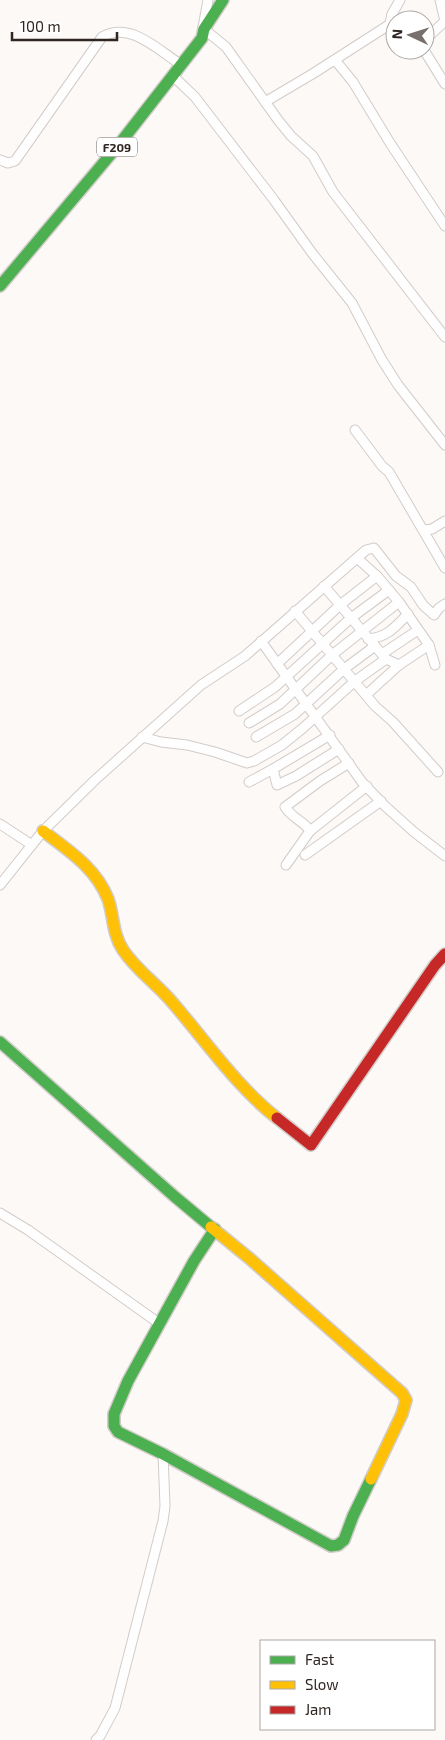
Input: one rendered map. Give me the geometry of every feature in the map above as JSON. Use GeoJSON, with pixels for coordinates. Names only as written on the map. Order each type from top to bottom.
{"type":"FeatureCollection","features":[{"type":"Feature","properties":{"kind":"street"},"geometry":{"type":"LineString","coordinates":[[208,0],[203,33],[226,47],[291,136],[313,156],[333,192],[445,337]]}},
{"type":"Feature","properties":{"kind":"street","name":"F209"},"geometry":{"type":"LineString","coordinates":[[0,286],[121,142],[203,33],[223,0]]}},
{"type":"Feature","properties":{"kind":"street"},"geometry":{"type":"LineString","coordinates":[[435,30],[445,21],[440,0]]}},
{"type":"Feature","properties":{"kind":"street"},"geometry":{"type":"LineString","coordinates":[[265,102],[335,60],[385,27]]}},
{"type":"Feature","properties":{"kind":"street"},"geometry":{"type":"LineString","coordinates":[[0,160],[8,163],[15,161],[102,37],[112,32],[126,32],[137,36],[180,64]]}},
{"type":"Feature","properties":{"kind":"street"},"geometry":{"type":"LineString","coordinates":[[335,60],[352,82],[445,226]]}},
{"type":"Feature","properties":{"kind":"street"},"geometry":{"type":"LineString","coordinates":[[430,60],[445,84]]}},
{"type":"Feature","properties":{"kind":"street"},"geometry":{"type":"LineString","coordinates":[[172,75],[195,97],[312,253],[352,303],[382,360],[398,385],[445,445]]}},
{"type":"Feature","properties":{"kind":"street"},"geometry":{"type":"LineString","coordinates":[[355,430],[382,466],[389,472],[445,568]]}},
{"type":"Feature","properties":{"kind":"street"},"geometry":{"type":"LineString","coordinates":[[424,530],[432,529],[445,522]]}},
{"type":"Feature","properties":{"kind":"street"},"geometry":{"type":"LineString","coordinates":[[0,886],[44,831],[95,780],[202,685],[233,664],[261,641],[366,550],[374,548],[396,576],[411,587],[423,606],[434,615],[445,604]]}},
{"type":"Feature","properties":{"kind":"street"},"geometry":{"type":"LineString","coordinates":[[357,558],[376,576],[408,614],[429,645],[435,665]]}},
{"type":"Feature","properties":{"kind":"street"},"geometry":{"type":"LineString","coordinates":[[276,664],[340,605],[376,576]]}},
{"type":"Feature","properties":{"kind":"street"},"geometry":{"type":"LineString","coordinates":[[324,586],[384,657],[399,665]]}},
{"type":"Feature","properties":{"kind":"street"},"geometry":{"type":"LineString","coordinates":[[239,711],[275,687],[351,618],[388,590]]}},
{"type":"Feature","properties":{"kind":"street"},"geometry":{"type":"LineString","coordinates":[[249,723],[280,704],[332,655],[366,636],[399,602]]}},
{"type":"Feature","properties":{"kind":"street"},"geometry":{"type":"LineString","coordinates":[[295,611],[375,706],[393,722],[438,772]]}},
{"type":"Feature","properties":{"kind":"street"},"geometry":{"type":"LineString","coordinates":[[366,636],[382,637],[408,614]]}},
{"type":"Feature","properties":{"kind":"street"},"geometry":{"type":"LineString","coordinates":[[142,737],[161,742],[187,745],[247,763],[254,761],[282,744],[312,721],[316,715],[355,681],[418,630]]}},
{"type":"Feature","properties":{"kind":"street"},"geometry":{"type":"LineString","coordinates":[[261,641],[367,786],[381,802],[414,832],[445,856]]}},
{"type":"Feature","properties":{"kind":"street"},"geometry":{"type":"LineString","coordinates":[[366,695],[399,665],[429,645]]}},
{"type":"Feature","properties":{"kind":"street"},"geometry":{"type":"LineString","coordinates":[[256,737],[281,724],[307,704],[344,669],[375,646]]}},
{"type":"Feature","properties":{"kind":"street"},"geometry":{"type":"LineString","coordinates":[[384,657],[386,668],[390,673]]}},
{"type":"Feature","properties":{"kind":"street"},"geometry":{"type":"LineString","coordinates":[[249,782],[274,770],[330,735]]}},
{"type":"Feature","properties":{"kind":"street"},"geometry":{"type":"LineString","coordinates":[[274,770],[277,785],[304,771],[339,748]]}},
{"type":"Feature","properties":{"kind":"street"},"geometry":{"type":"LineString","coordinates":[[310,831],[308,827],[291,816],[285,807],[320,781],[349,763]]}},
{"type":"Feature","properties":{"kind":"street"},"geometry":{"type":"LineString","coordinates":[[286,865],[310,831],[367,786]]}},
{"type":"Feature","properties":{"kind":"street"},"geometry":{"type":"LineString","coordinates":[[305,855],[381,802]]}},
{"type":"Feature","properties":{"kind":"street"},"geometry":{"type":"LineString","coordinates":[[0,824],[32,846]]}},
{"type":"Feature","properties":{"kind":"street"},"geometry":{"type":"LineString","coordinates":[[44,831],[84,862],[95,877],[108,898],[113,928],[121,947],[135,967],[171,1001],[205,1044],[273,1116],[311,1145],[435,965],[445,954]]}},
{"type":"Feature","properties":{"kind":"street"},"geometry":{"type":"LineString","coordinates":[[0,1042],[174,1196],[215,1230],[402,1393],[406,1400],[405,1407],[357,1508],[344,1540],[338,1545],[331,1546],[325,1544],[163,1454],[118,1432],[114,1426],[114,1414],[128,1382],[194,1261],[215,1230]]}},
{"type":"Feature","properties":{"kind":"street"},"geometry":{"type":"LineString","coordinates":[[0,1213],[28,1230],[160,1324]]}},
{"type":"Feature","properties":{"kind":"street"},"geometry":{"type":"LineString","coordinates":[[96,1740],[115,1708],[163,1521],[165,1506],[163,1454]]}},
{"type":"Feature","properties":{"kind":"traffic: fast"},"geometry":{"type":"LineString","coordinates":[[0,286],[121,142],[202,38],[204,29],[223,0]]}},
{"type":"Feature","properties":{"kind":"traffic: fast"},"geometry":{"type":"LineString","coordinates":[[0,1042],[211,1227]]}},
{"type":"Feature","properties":{"kind":"traffic: fast"},"geometry":{"type":"LineString","coordinates":[[215,1229],[194,1261],[128,1381],[114,1414],[114,1426],[118,1432],[163,1454],[331,1546],[338,1545],[344,1540],[371,1479]]}},
{"type":"Feature","properties":{"kind":"traffic: slow"},"geometry":{"type":"LineString","coordinates":[[43,831],[80,860],[103,888],[110,905],[119,944],[128,957],[172,1002],[235,1078],[262,1106],[277,1118]]}},
{"type":"Feature","properties":{"kind":"traffic: slow"},"geometry":{"type":"LineString","coordinates":[[211,1227],[249,1258],[402,1393],[406,1400],[402,1414],[371,1479]]}},
{"type":"Feature","properties":{"kind":"traffic: jam"},"geometry":{"type":"LineString","coordinates":[[277,1118],[311,1145],[435,965],[445,954]]}}]}
